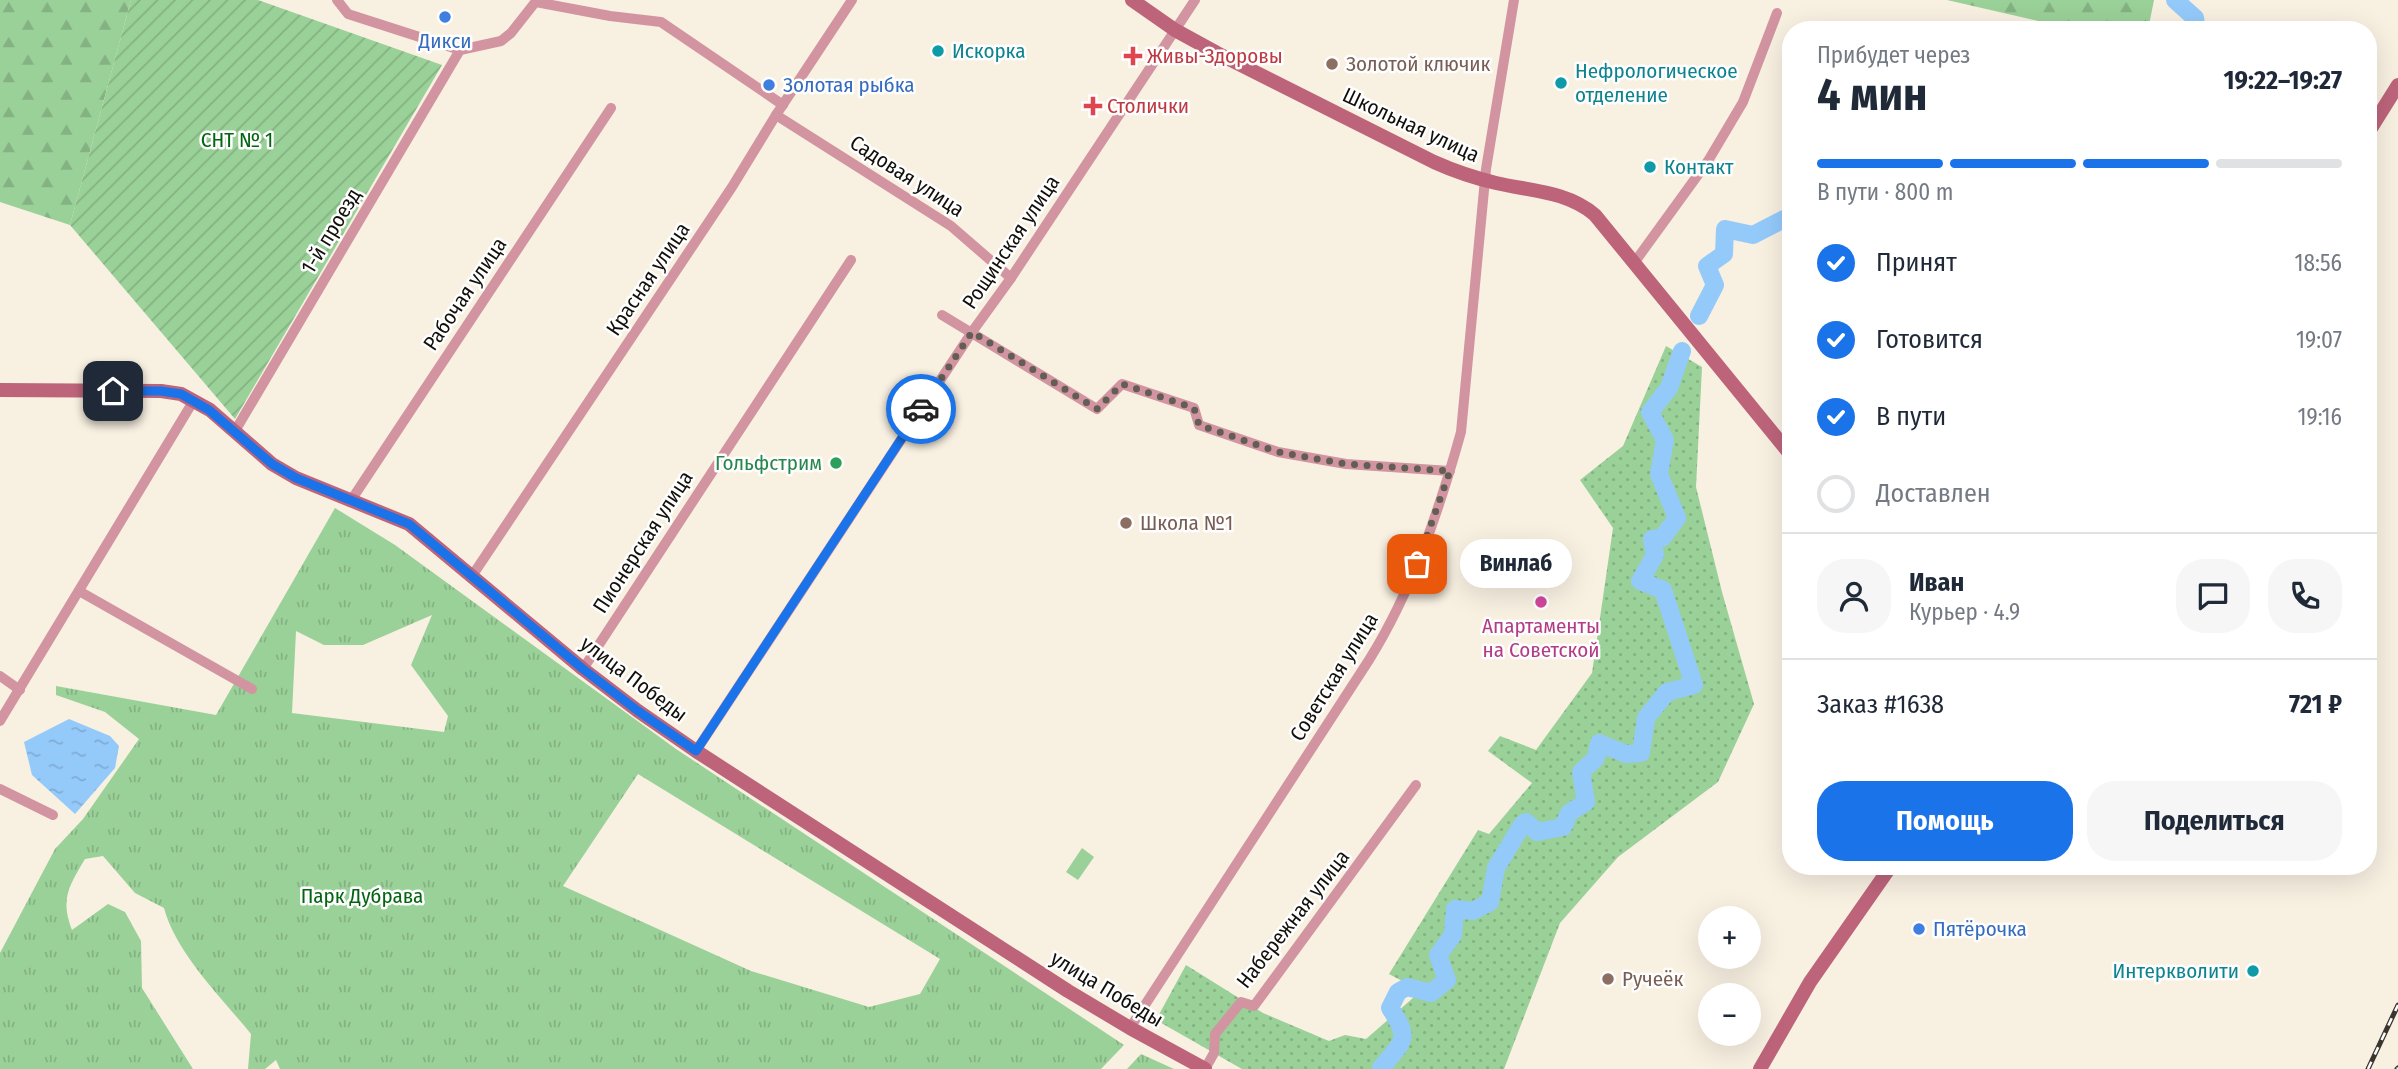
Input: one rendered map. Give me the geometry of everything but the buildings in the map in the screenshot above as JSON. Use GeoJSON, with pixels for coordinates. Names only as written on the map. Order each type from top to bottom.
{"type":"FeatureCollection","features":[{"type":"Feature","properties":{"kind":"main road","name":"Школьная улица"},"geometry":{"type":"LineString","coordinates":[[1132,0],[1175,30],[1264,78],[1460,174],[1577,202],[1595,215],[1782,444]]}},
{"type":"Feature","properties":{"kind":"main road"},"geometry":{"type":"LineString","coordinates":[[2377,119],[2398,85]]}},
{"type":"Feature","properties":{"kind":"main road"},"geometry":{"type":"LineString","coordinates":[[0,390],[161,391],[181,394],[194,400]]}},
{"type":"Feature","properties":{"kind":"main road","name":"улица Победы"},"geometry":{"type":"LineString","coordinates":[[194,400],[272,464],[296,478],[409,524],[583,669],[696,751],[997,946],[1130,1028],[1205,1069]]}},
{"type":"Feature","properties":{"kind":"main road"},"geometry":{"type":"LineString","coordinates":[[1760,1069],[1820,966],[1885,875]]}},
{"type":"Feature","properties":{"kind":"street"},"geometry":{"type":"LineString","coordinates":[[337,0],[348,14],[460,50],[501,41],[536,1],[610,16],[661,22],[783,105]]}},
{"type":"Feature","properties":{"kind":"street","name":"Красная улица"},"geometry":{"type":"LineString","coordinates":[[472,576],[732,187],[852,0]]}},
{"type":"Feature","properties":{"kind":"street","name":"Рощинская улица"},"geometry":{"type":"LineString","coordinates":[[696,751],[1195,0]]}},
{"type":"Feature","properties":{"kind":"street","name":"Советская улица"},"geometry":{"type":"LineString","coordinates":[[1130,1028],[1392,623],[1410,584],[1461,432],[1485,180],[1514,0]]}},
{"type":"Feature","properties":{"kind":"street"},"geometry":{"type":"LineString","coordinates":[[1634,262],[1708,161],[1743,102],[1777,13]]}},
{"type":"Feature","properties":{"kind":"street","name":"1-й проезд"},"geometry":{"type":"LineString","coordinates":[[235,431],[460,50]]}},
{"type":"Feature","properties":{"kind":"street","name":"Рабочая улица"},"geometry":{"type":"LineString","coordinates":[[350,502],[611,108]]}},
{"type":"Feature","properties":{"kind":"street","name":"Садовая улица"},"geometry":{"type":"LineString","coordinates":[[776,115],[951,226],[1011,278]]}},
{"type":"Feature","properties":{"kind":"street","name":"Пионерская улица"},"geometry":{"type":"LineString","coordinates":[[583,669],[851,260]]}},
{"type":"Feature","properties":{"kind":"street"},"geometry":{"type":"LineString","coordinates":[[942,315],[1097,409],[1122,384],[1194,408],[1199,425],[1278,452],[1346,464],[1450,471]]}},
{"type":"Feature","properties":{"kind":"street"},"geometry":{"type":"LineString","coordinates":[[0,722],[194,400]]}},
{"type":"Feature","properties":{"kind":"street"},"geometry":{"type":"LineString","coordinates":[[79,591],[252,689]]}},
{"type":"Feature","properties":{"kind":"street"},"geometry":{"type":"LineString","coordinates":[[0,676],[20,690]]}},
{"type":"Feature","properties":{"kind":"street","name":"Набережная улица"},"geometry":{"type":"LineString","coordinates":[[1205,1069],[1214,1053],[1214,1034],[1241,1002],[1254,1006],[1416,785]]}},
{"type":"Feature","properties":{"kind":"street"},"geometry":{"type":"LineString","coordinates":[[0,789],[53,816]]}},
{"type":"Feature","properties":{"kind":"green space"},"geometry":{"type":"Polygon","coordinates":[[[0,0],[131,0],[70,225],[0,202],[0,0]]]}},
{"type":"Feature","properties":{"kind":"green space","name":"СНТ № 1"},"geometry":{"type":"Polygon","coordinates":[[[131,0],[258,0],[442,65],[235,419],[70,225],[131,0]]]}},
{"type":"Feature","properties":{"kind":"green space"},"geometry":{"type":"Polygon","coordinates":[[[1947,0],[2154,0],[2150,21],[2038,21],[1947,0]]]}},
{"type":"Feature","properties":{"kind":"green space"},"geometry":{"type":"Polygon","coordinates":[[[1666,346],[1702,367],[1696,487],[1754,704],[1718,782],[1618,857],[1560,923],[1504,1069],[1242,1069],[1156,1020],[1186,965],[1263,1013],[1329,1041],[1345,1035],[1366,1039],[1421,991],[1389,974],[1478,830],[1489,834],[1532,783],[1488,751],[1500,736],[1536,750],[1592,673],[1613,528],[1580,480],[1623,446],[1666,346]]]}},
{"type":"Feature","properties":{"kind":"green space","name":"Парк Дубрава"},"geometry":{"type":"Polygon","coordinates":[[[335,508],[395,545],[676,749],[1124,1045],[1101,1069],[280,1069],[276,1060],[265,1069],[248,1069],[251,1034],[189,958],[170,925],[164,908],[135,893],[103,856],[85,859],[71,885],[67,910],[72,930],[108,904],[125,912],[141,941],[142,988],[193,1069],[0,1069],[0,953],[55,849],[83,819],[139,739],[105,712],[56,695],[56,686],[216,715],[335,508]],[[432,615],[363,645],[324,645],[296,631],[292,713],[444,732],[448,716],[411,665],[432,615]],[[638,774],[563,886],[751,971],[869,1007],[920,994],[940,959],[638,774]]]}},
{"type":"Feature","properties":{"kind":"green space"},"geometry":{"type":"Polygon","coordinates":[[[1082,848],[1094,857],[1078,880],[1066,872],[1082,848]]]}},
{"type":"Feature","properties":{"kind":"green space"},"geometry":{"type":"Polygon","coordinates":[[[1141,1054],[1174,1069],[1127,1069],[1141,1054]]]}},
{"type":"Feature","properties":{"kind":"water"},"geometry":{"type":"Polygon","coordinates":[[[69,719],[110,736],[119,746],[115,768],[75,814],[32,775],[24,742],[69,719]]]}},
{"type":"Feature","properties":{"kind":"waterway"},"geometry":{"type":"LineString","coordinates":[[2175,0],[2196,21]]}},
{"type":"Feature","properties":{"kind":"waterway"},"geometry":{"type":"LineString","coordinates":[[1699,316],[1715,285],[1707,266],[1724,254],[1725,229],[1753,235],[1782,220]]}},
{"type":"Feature","properties":{"kind":"waterway"},"geometry":{"type":"LineString","coordinates":[[1383,1069],[1381,1068],[1402,1040],[1401,1027],[1390,1008],[1398,992],[1407,987],[1431,993],[1447,980],[1438,955],[1453,935],[1455,909],[1473,911],[1490,902],[1496,868],[1522,825],[1526,822],[1537,832],[1563,827],[1569,813],[1586,802],[1581,772],[1596,758],[1599,743],[1626,754],[1641,753],[1646,718],[1667,692],[1694,685],[1663,590],[1640,581],[1655,555],[1652,539],[1662,538],[1677,518],[1659,474],[1665,440],[1650,412],[1669,388],[1682,351]]}},
{"type":"Feature","properties":{"kind":"railway"},"geometry":{"type":"LineString","coordinates":[[2368,1069],[2398,1005]]}},
{"type":"Feature","properties":{"kind":"way so far"},"geometry":{"type":"LineString","coordinates":[[921,409],[972,332],[1097,409],[1122,384],[1194,408],[1199,425],[1278,452],[1346,464],[1450,471],[1417,564]]}},
{"type":"Feature","properties":{"kind":"place","name":"Дикси"},"geometry":{"type":"Point","coordinates":[445,17]}},
{"type":"Feature","properties":{"kind":"place","name":"Искорка"},"geometry":{"type":"Point","coordinates":[938,51]}},
{"type":"Feature","properties":{"kind":"place","name":"Живы-Здоровы"},"geometry":{"type":"Point","coordinates":[1133,56]}},
{"type":"Feature","properties":{"kind":"place","name":"Золотой ключик"},"geometry":{"type":"Point","coordinates":[1332,64]}},
{"type":"Feature","properties":{"kind":"place","name":"Нефрологическое отделение"},"geometry":{"type":"Point","coordinates":[1561,83]}},
{"type":"Feature","properties":{"kind":"place","name":"Золотая рыбка"},"geometry":{"type":"Point","coordinates":[769,85]}},
{"type":"Feature","properties":{"kind":"place","name":"Столички"},"geometry":{"type":"Point","coordinates":[1093,106]}},
{"type":"Feature","properties":{"kind":"place","name":"Контакт"},"geometry":{"type":"Point","coordinates":[1650,167]}},
{"type":"Feature","properties":{"kind":"place","name":"Гольфстрим"},"geometry":{"type":"Point","coordinates":[836,463]}},
{"type":"Feature","properties":{"kind":"place","name":"Школа №1"},"geometry":{"type":"Point","coordinates":[1126,523]}},
{"type":"Feature","properties":{"kind":"place","name":"Винлаб"},"geometry":{"type":"Point","coordinates":[1417,564]}},
{"type":"Feature","properties":{"kind":"place","name":"Апартаменты на Советской"},"geometry":{"type":"Point","coordinates":[1541,602]}},
{"type":"Feature","properties":{"kind":"place","name":"Пятёрочка"},"geometry":{"type":"Point","coordinates":[1919,929]}},
{"type":"Feature","properties":{"kind":"place","name":"Интеркволити"},"geometry":{"type":"Point","coordinates":[2253,971]}},
{"type":"Feature","properties":{"kind":"place","name":"Ручеёк"},"geometry":{"type":"Point","coordinates":[1608,979]}},
{"type":"Feature","properties":{"kind":"route"},"geometry":{"type":"LineString","coordinates":[[113,391],[161,391],[181,394],[209,410],[272,464],[296,478],[409,524],[583,669],[696,751],[921,409]]}}]}
